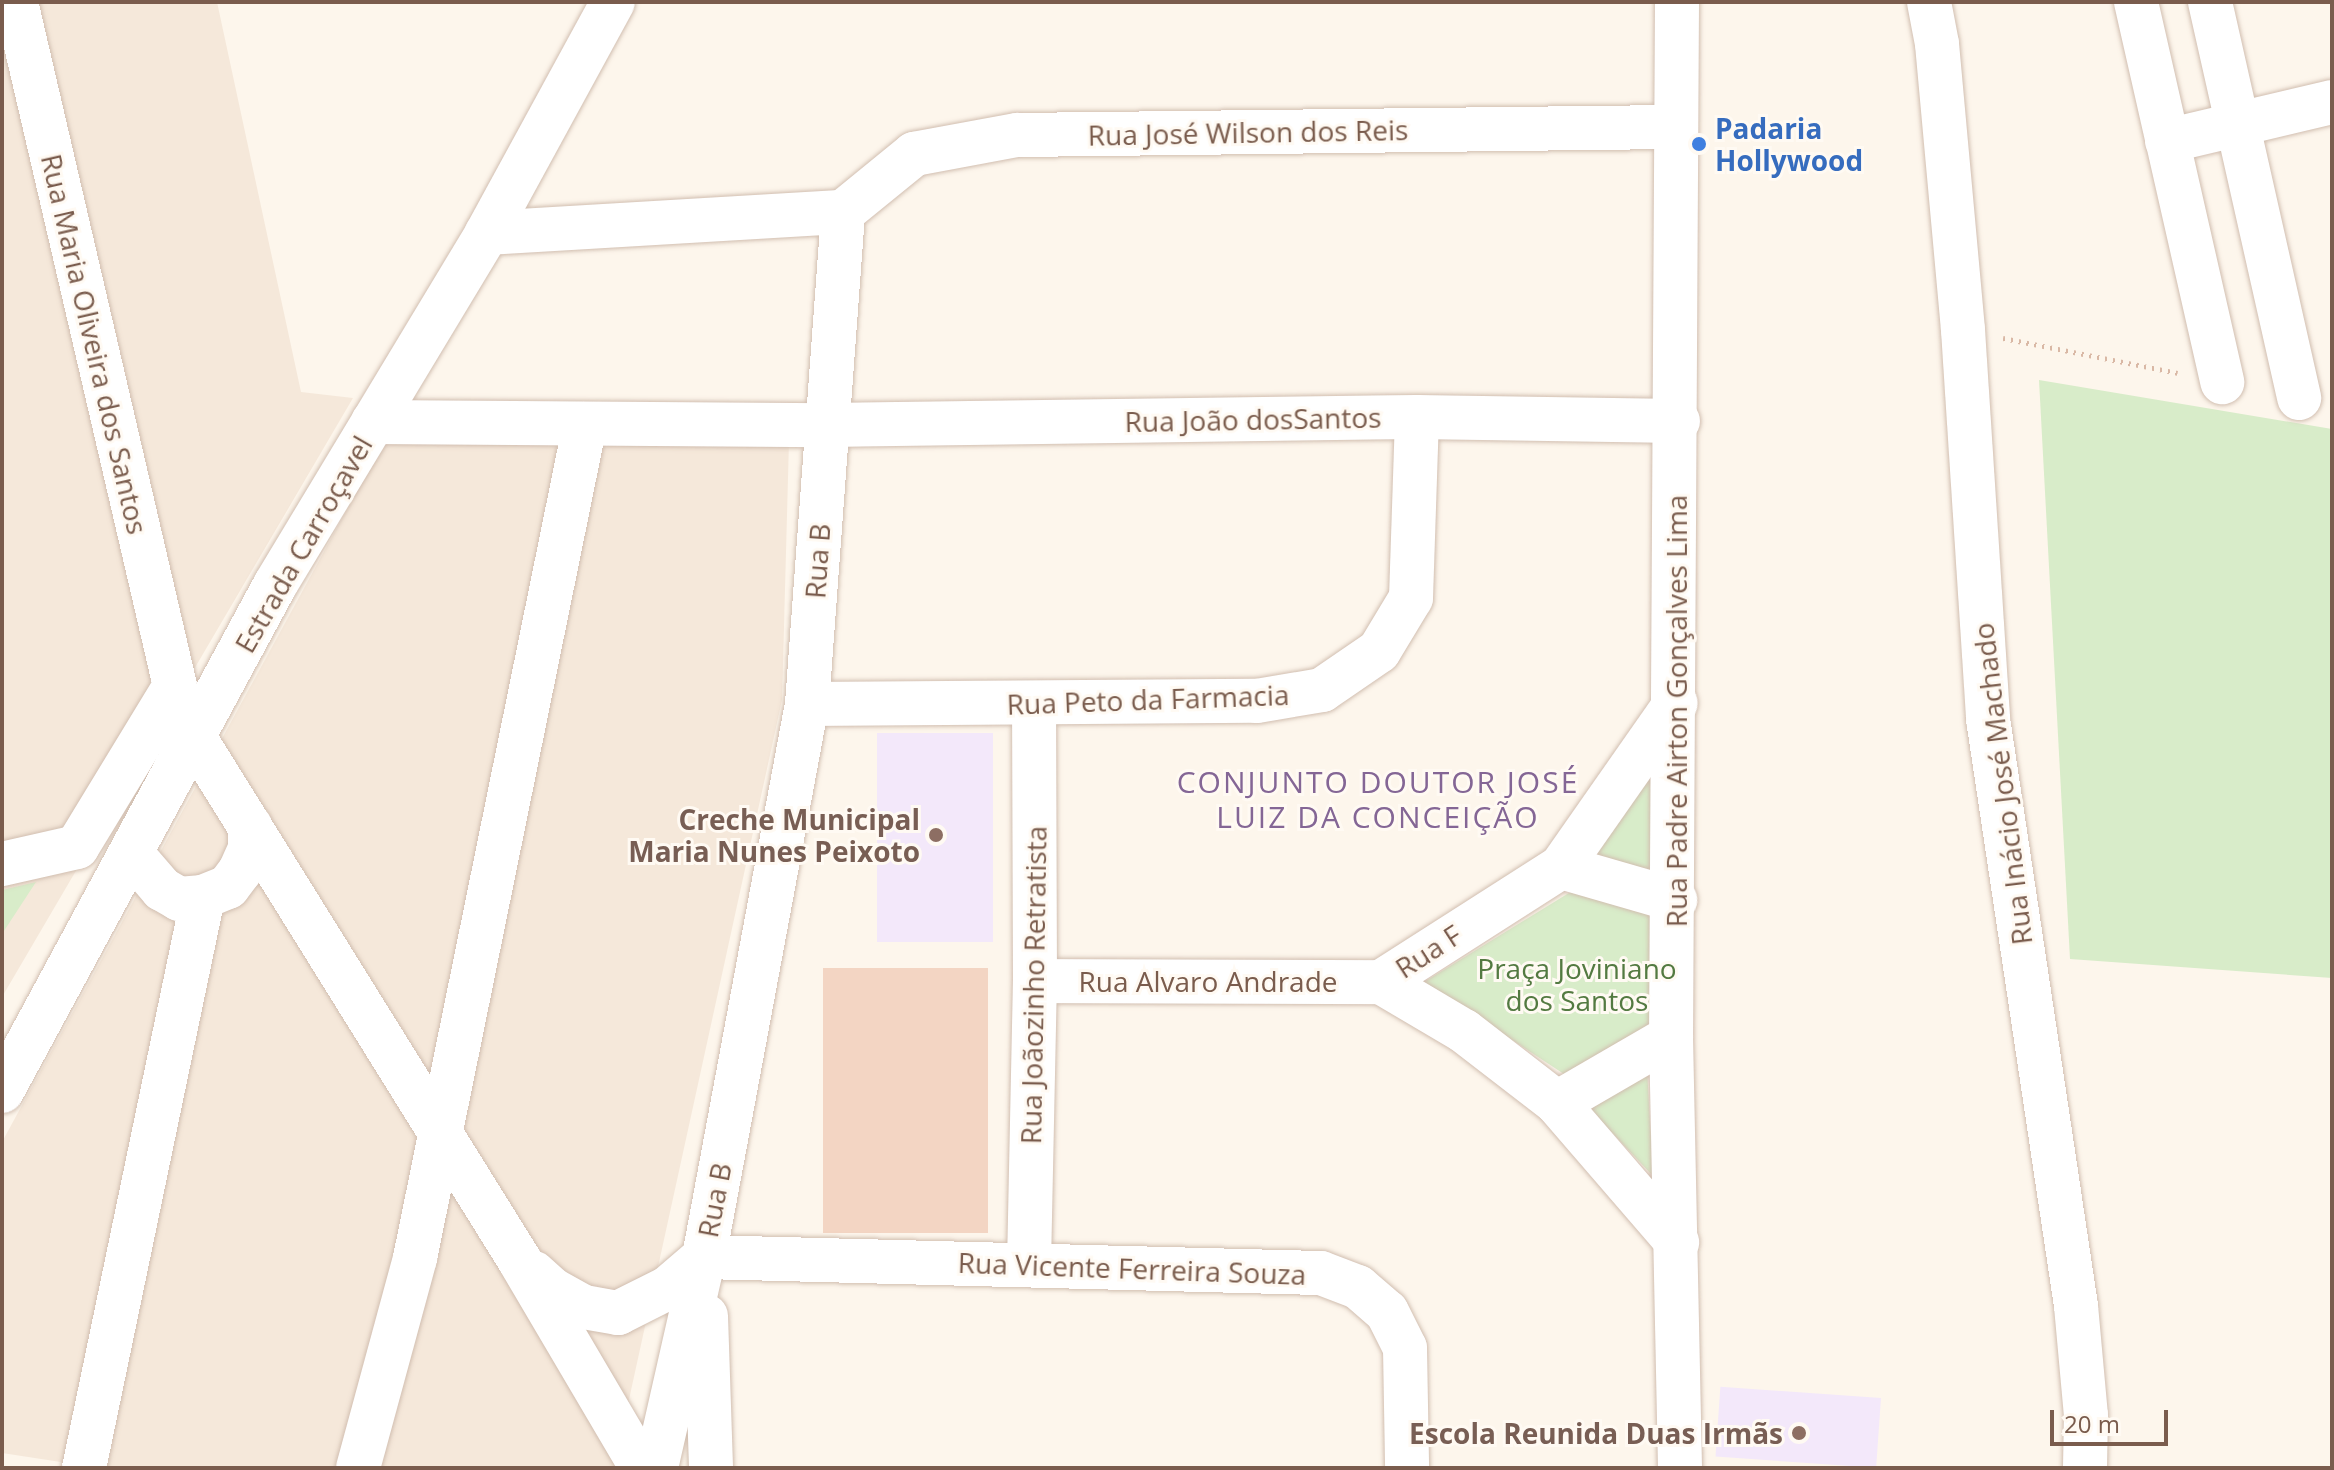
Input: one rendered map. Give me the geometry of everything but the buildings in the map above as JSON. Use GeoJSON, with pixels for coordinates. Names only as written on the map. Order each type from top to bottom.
{"type":"FeatureCollection","features":[{"type":"Feature","properties":{"kind":"street","name":"Rua Maria Oliveira dos Santos"},"geometry":{"type":"LineString","coordinates":[[2,864],[77,847],[175,686],[16,2]]}},
{"type":"Feature","properties":{"kind":"street","name":"Estrada Carroçavel"},"geometry":{"type":"LineString","coordinates":[[2,1091],[275,585],[487,233],[613,2]]}},
{"type":"Feature","properties":{"kind":"street","name":"Rua Padre Airton Gonçalves Lima"},"geometry":{"type":"LineString","coordinates":[[1677,2],[1678,421],[1675,900],[1671,1037],[1680,1468]]}},
{"type":"Feature","properties":{"kind":"street","name":"Rua Inácio José Machado"},"geometry":{"type":"LineString","coordinates":[[1929,2],[1937,44],[1963,330],[1988,719],[2076,1306],[2086,1415],[2085,1468]]}},
{"type":"Feature","properties":{"kind":"street"},"geometry":{"type":"LineString","coordinates":[[2136,2],[2222,382]]}},
{"type":"Feature","properties":{"kind":"street"},"geometry":{"type":"LineString","coordinates":[[2210,2],[2299,398]]}},
{"type":"Feature","properties":{"kind":"street"},"geometry":{"type":"LineString","coordinates":[[2167,141],[2332,102]]}},
{"type":"Feature","properties":{"kind":"street","name":"Rua José Wilson dos Reis"},"geometry":{"type":"LineString","coordinates":[[843,212],[914,154],[1017,135],[1676,127]]}},
{"type":"Feature","properties":{"kind":"street"},"geometry":{"type":"LineString","coordinates":[[487,233],[843,212]]}},
{"type":"Feature","properties":{"kind":"street","name":"Rua B"},"geometry":{"type":"LineString","coordinates":[[704,1257],[807,704],[843,212]]}},
{"type":"Feature","properties":{"kind":"street","name":"Rua João dosSantos"},"geometry":{"type":"LineString","coordinates":[[373,422],[828,425],[1417,417],[1678,421]]}},
{"type":"Feature","properties":{"kind":"street","name":"Rua Peto da Farmacia"},"geometry":{"type":"LineString","coordinates":[[807,704],[1034,705],[1257,701],[1322,690],[1379,651],[1411,598],[1417,417]]}},
{"type":"Feature","properties":{"kind":"street"},"geometry":{"type":"LineString","coordinates":[[358,1468],[415,1258],[585,424]]}},
{"type":"Feature","properties":{"kind":"street","name":"Rua F"},"geometry":{"type":"LineString","coordinates":[[1676,703],[1561,867],[1381,982],[1464,1031],[1557,1103],[1677,1242]]}},
{"type":"Feature","properties":{"kind":"street","name":"Rua Joãozinho Retratista"},"geometry":{"type":"LineString","coordinates":[[1029,1265],[1035,981],[1034,705]]}},
{"type":"Feature","properties":{"kind":"street"},"geometry":{"type":"LineString","coordinates":[[194,737],[441,1131],[642,1468]]}},
{"type":"Feature","properties":{"kind":"street"},"geometry":{"type":"LineString","coordinates":[[131,853],[162,889],[179,899],[203,897],[228,887],[240,871],[250,849],[250,826]]}},
{"type":"Feature","properties":{"kind":"street"},"geometry":{"type":"LineString","coordinates":[[1561,867],[1675,900]]}},
{"type":"Feature","properties":{"kind":"street"},"geometry":{"type":"LineString","coordinates":[[84,1468],[203,897]]}},
{"type":"Feature","properties":{"kind":"street","name":"Rua Alvaro Andrade"},"geometry":{"type":"LineString","coordinates":[[1035,981],[1381,982]]}},
{"type":"Feature","properties":{"kind":"street"},"geometry":{"type":"LineString","coordinates":[[1557,1103],[1671,1037]]}},
{"type":"Feature","properties":{"kind":"street"},"geometry":{"type":"LineString","coordinates":[[520,1261],[553,1290],[584,1307],[618,1313],[668,1288],[704,1257]]}},
{"type":"Feature","properties":{"kind":"street"},"geometry":{"type":"LineString","coordinates":[[656,1468],[704,1257]]}},
{"type":"Feature","properties":{"kind":"street"},"geometry":{"type":"LineString","coordinates":[[704,1257],[711,1468]]}},
{"type":"Feature","properties":{"kind":"street","name":"Rua Vicente Ferreira Souza"},"geometry":{"type":"LineString","coordinates":[[704,1257],[1321,1273],[1358,1287],[1387,1312],[1405,1348],[1407,1468]]}},
{"type":"Feature","properties":{"kind":"path"},"geometry":{"type":"LineString","coordinates":[[1963,330],[2222,382]]}},
{"type":"Feature","properties":{"kind":"shaded area"},"geometry":{"type":"Polygon","coordinates":[[[2,2],[217,2],[301,392],[353,398],[2,997],[2,2]]]}},
{"type":"Feature","properties":{"kind":"shaded area"},"geometry":{"type":"Polygon","coordinates":[[[387,436],[789,441],[782,700],[614,1468],[100,1468],[2,1453],[2,1142],[387,436]]]}},
{"type":"Feature","properties":{"kind":"shaded area","name":"Creche Municipal Maria Nunes Peixoto"},"geometry":{"type":"Polygon","coordinates":[[[877,733],[993,733],[993,942],[877,942],[877,733]]]}},
{"type":"Feature","properties":{"kind":"shaded area","name":"Escola Reunida Duas Irmãs"},"geometry":{"type":"Polygon","coordinates":[[[1720,1387],[1881,1398],[1876,1468],[1716,1457],[1720,1387]]]}},
{"type":"Feature","properties":{"kind":"green space"},"geometry":{"type":"Polygon","coordinates":[[[2039,380],[2332,429],[2332,978],[2070,959],[2039,380]]]}},
{"type":"Feature","properties":{"kind":"green space"},"geometry":{"type":"Polygon","coordinates":[[[1660,760],[1659,876],[1592,855],[1660,760]]]}},
{"type":"Feature","properties":{"kind":"green space"},"geometry":{"type":"Polygon","coordinates":[[[36,882],[2,934],[2,890],[36,882]]]}},
{"type":"Feature","properties":{"kind":"green space","name":"Praça Joviniano dos Santos"},"geometry":{"type":"Polygon","coordinates":[[[1577,888],[1644,906],[1659,923],[1655,1026],[1570,1078],[1424,982],[1577,888]]]}},
{"type":"Feature","properties":{"kind":"green space"},"geometry":{"type":"Polygon","coordinates":[[[1647,1068],[1653,1176],[1585,1104],[1647,1068]]]}},
{"type":"Feature","properties":{"kind":"place","name":"Padaria Hollywood"},"geometry":{"type":"Point","coordinates":[1699,144]}},
{"type":"Feature","properties":{"kind":"place","name":"Creche Municipal Maria Nunes Peixoto"},"geometry":{"type":"Point","coordinates":[936,835]}},
{"type":"Feature","properties":{"kind":"place","name":"Escola Reunida Duas Irmãs"},"geometry":{"type":"Point","coordinates":[1799,1433]}},
{"type":"Feature","properties":{"kind":"district","name":"CONJUNTO DOUTOR JOSÉ LUIZ DA CONCEIÇÃO"},"geometry":{"type":"Point","coordinates":[1378,799]}}]}
